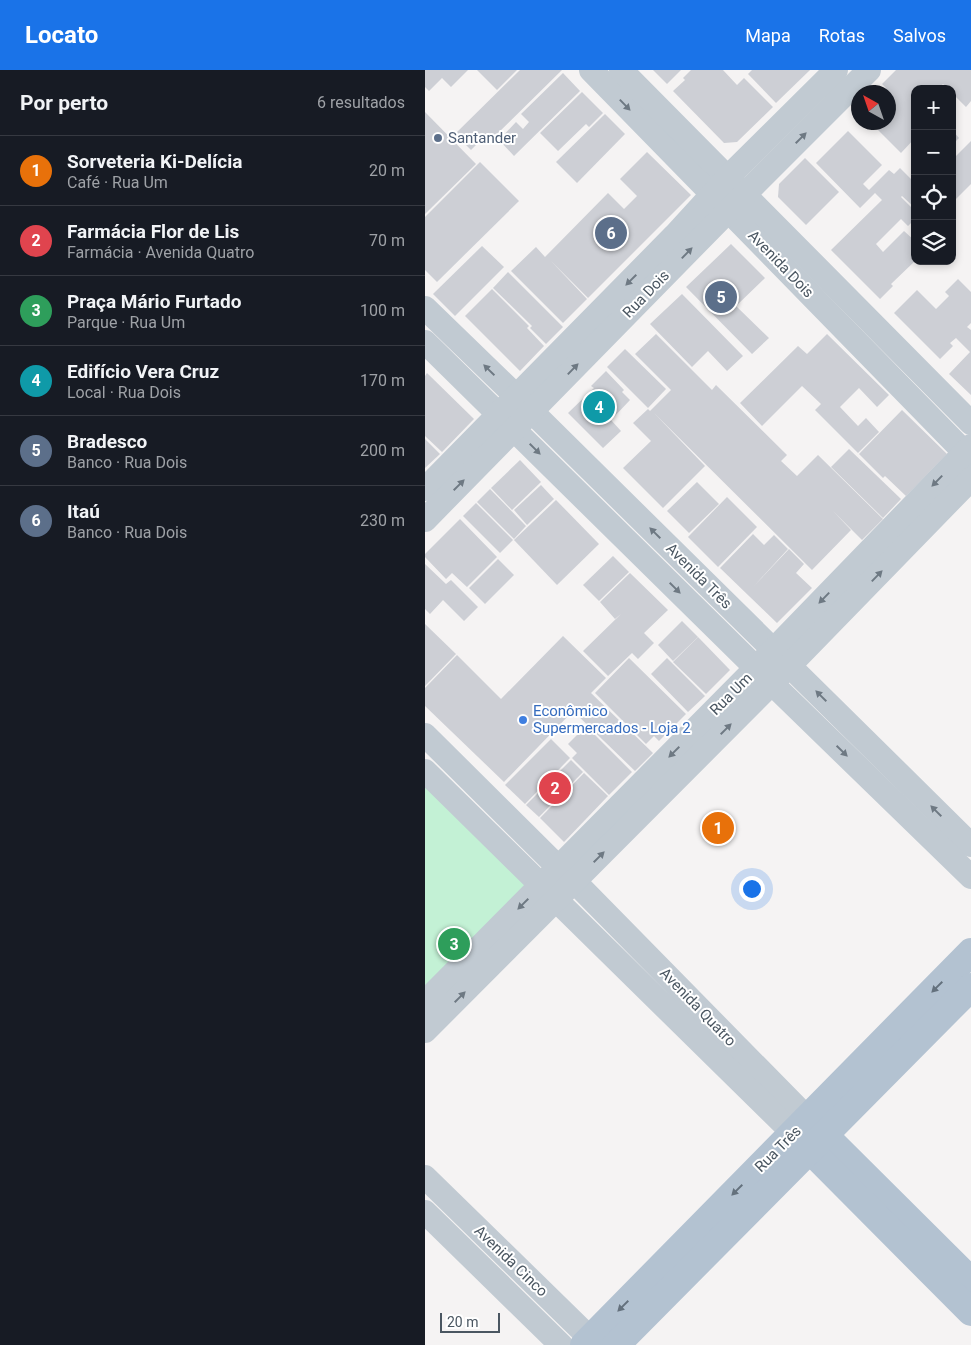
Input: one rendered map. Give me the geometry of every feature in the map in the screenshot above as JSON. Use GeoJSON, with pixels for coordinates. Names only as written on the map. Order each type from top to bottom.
{"type":"FeatureCollection","features":[{"type":"Feature","properties":{"kind":"main road","name":"Rua Três"},"geometry":{"type":"LineString","coordinates":[[808,1134],[971,952]]}},
{"type":"Feature","properties":{"kind":"main road","name":"Rua Três"},"geometry":{"type":"LineString","coordinates":[[597,1343],[808,1134],[971,987]]}},
{"type":"Feature","properties":{"kind":"main road","name":"Avenida Quatro"},"geometry":{"type":"LineString","coordinates":[[808,1134],[971,1281]]}},
{"type":"Feature","properties":{"kind":"main road","name":"Avenida Quatro"},"geometry":{"type":"LineString","coordinates":[[808,1134],[971,1312]]}},
{"type":"Feature","properties":{"kind":"street","name":"Avenida Dois"},"geometry":{"type":"LineString","coordinates":[[591,70],[729,194],[971,423]]}},
{"type":"Feature","properties":{"kind":"street","name":"Avenida Dois"},"geometry":{"type":"LineString","coordinates":[[621,70],[729,194],[969,453]]}},
{"type":"Feature","properties":{"kind":"street","name":"Rua Dois"},"geometry":{"type":"LineString","coordinates":[[425,489],[506,422],[524,404],[729,194],[836,70]]}},
{"type":"Feature","properties":{"kind":"street","name":"Rua Dois"},"geometry":{"type":"LineString","coordinates":[[729,194],[869,70]]}},
{"type":"Feature","properties":{"kind":"street","name":"Avenida Três"},"geometry":{"type":"LineString","coordinates":[[425,308],[971,845]]}},
{"type":"Feature","properties":{"kind":"street","name":"Avenida Três"},"geometry":{"type":"LineString","coordinates":[[425,342],[971,877]]}},
{"type":"Feature","properties":{"kind":"street","name":"Rua Dois"},"geometry":{"type":"LineString","coordinates":[[425,520],[506,422]]}},
{"type":"Feature","properties":{"kind":"street","name":"Rua Um"},"geometry":{"type":"LineString","coordinates":[[782,658],[969,453]]}},
{"type":"Feature","properties":{"kind":"street","name":"Rua Um"},"geometry":{"type":"LineString","coordinates":[[425,1031],[549,893],[782,658],[971,479]]}},
{"type":"Feature","properties":{"kind":"street","name":"Avenida Quatro"},"geometry":{"type":"LineString","coordinates":[[425,735],[567,875],[808,1134]]}},
{"type":"Feature","properties":{"kind":"street","name":"Avenida Quatro"},"geometry":{"type":"LineString","coordinates":[[425,771],[549,893],[808,1134]]}},
{"type":"Feature","properties":{"kind":"street","name":"Rua Um"},"geometry":{"type":"LineString","coordinates":[[425,1002],[549,893]]}},
{"type":"Feature","properties":{"kind":"street","name":"Avenida Cinco"},"geometry":{"type":"LineString","coordinates":[[425,1177],[597,1343]]}},
{"type":"Feature","properties":{"kind":"street","name":"Avenida Cinco"},"geometry":{"type":"LineString","coordinates":[[425,1212],[561,1345]]}},
{"type":"Feature","properties":{"kind":"green space"},"geometry":{"type":"Polygon","coordinates":[[[425,772],[540,886],[425,1002],[425,772]]]}},
{"type":"Feature","properties":{"kind":"building"},"geometry":{"type":"Polygon","coordinates":[[[425,70],[468,70],[451,87],[442,78],[429,91],[425,87],[425,70]]]}},
{"type":"Feature","properties":{"kind":"building"},"geometry":{"type":"Polygon","coordinates":[[[477,70],[517,70],[497,90],[477,70]]]}},
{"type":"Feature","properties":{"kind":"building"},"geometry":{"type":"Polygon","coordinates":[[[520,70],[562,70],[493,138],[488,133],[471,150],[455,134],[520,70]]]}},
{"type":"Feature","properties":{"kind":"building"},"geometry":{"type":"Polygon","coordinates":[[[653,70],[681,70],[667,84],[653,70]]]}},
{"type":"Feature","properties":{"kind":"building"},"geometry":{"type":"Polygon","coordinates":[[[691,70],[723,70],[737,85],[744,78],[773,107],[737,142],[724,143],[673,91],[685,80],[683,78],[691,70]]]}},
{"type":"Feature","properties":{"kind":"building"},"geometry":{"type":"Polygon","coordinates":[[[752,70],[810,70],[776,103],[748,74],[752,70]]]}},
{"type":"Feature","properties":{"kind":"building"},"geometry":{"type":"Polygon","coordinates":[[[896,70],[971,70],[971,101],[966,107],[956,97],[956,85],[911,85],[911,142],[901,153],[878,130],[896,130],[896,85],[882,84],[896,70]]]}},
{"type":"Feature","properties":{"kind":"building"},"geometry":{"type":"Polygon","coordinates":[[[563,73],[580,91],[514,156],[499,140],[516,122],[523,129],[529,122],[521,114],[563,73]]]}},
{"type":"Feature","properties":{"kind":"building"},"geometry":{"type":"Polygon","coordinates":[[[582,92],[603,113],[589,127],[586,124],[558,151],[540,133],[582,92]]]}},
{"type":"Feature","properties":{"kind":"building","name":"Santander"},"geometry":{"type":"Polygon","coordinates":[[[425,112],[476,164],[425,214],[425,112]]]}},
{"type":"Feature","properties":{"kind":"building"},"geometry":{"type":"Polygon","coordinates":[[[605,114],[625,134],[577,183],[556,162],[605,114]]]}},
{"type":"Feature","properties":{"kind":"building"},"geometry":{"type":"Polygon","coordinates":[[[848,131],[882,165],[863,184],[869,190],[889,170],[894,174],[900,168],[911,179],[911,204],[901,197],[911,207],[911,223],[908,226],[901,219],[876,244],[883,252],[904,231],[911,237],[911,265],[891,284],[893,286],[880,299],[831,250],[882,200],[875,193],[860,208],[816,163],[848,131]]]}},
{"type":"Feature","properties":{"kind":"building"},"geometry":{"type":"Polygon","coordinates":[[[971,141],[971,184],[956,199],[956,175],[956,156],[971,141]]]}},
{"type":"Feature","properties":{"kind":"building"},"geometry":{"type":"Polygon","coordinates":[[[647,152],[691,195],[588,298],[551,261],[587,299],[563,323],[511,271],[536,247],[545,257],[608,193],[624,209],[637,196],[620,179],[647,152]]]}},
{"type":"Feature","properties":{"kind":"building"},"geometry":{"type":"Polygon","coordinates":[[[805,158],[839,192],[806,225],[778,197],[779,184],[805,158]]]}},
{"type":"Feature","properties":{"kind":"building"},"geometry":{"type":"Polygon","coordinates":[[[480,162],[519,201],[437,282],[425,270],[425,217],[480,162]]]}},
{"type":"Feature","properties":{"kind":"building"},"geometry":{"type":"Polygon","coordinates":[[[731,244],[765,278],[736,306],[769,338],[752,354],[686,287],[731,244]]]}},
{"type":"Feature","properties":{"kind":"building"},"geometry":{"type":"Polygon","coordinates":[[[482,246],[504,267],[455,316],[433,294],[482,246]]]}},
{"type":"Feature","properties":{"kind":"building"},"geometry":{"type":"Polygon","coordinates":[[[508,272],[563,327],[546,344],[530,328],[532,326],[493,288],[508,272]]]}},
{"type":"Feature","properties":{"kind":"building"},"geometry":{"type":"Polygon","coordinates":[[[958,279],[971,292],[971,323],[967,327],[971,330],[971,395],[949,374],[970,352],[956,338],[950,343],[953,346],[940,359],[894,313],[917,290],[936,309],[949,296],[945,292],[958,279]]]}},
{"type":"Feature","properties":{"kind":"building"},"geometry":{"type":"Polygon","coordinates":[[[492,289],[529,326],[527,328],[544,346],[520,371],[465,316],[492,289]]]}},
{"type":"Feature","properties":{"kind":"building"},"geometry":{"type":"Polygon","coordinates":[[[682,294],[743,356],[727,371],[708,351],[692,367],[650,324],[682,294]]]}},
{"type":"Feature","properties":{"kind":"building"},"geometry":{"type":"Polygon","coordinates":[[[656,334],[712,390],[716,385],[787,455],[781,461],[797,476],[818,455],[883,519],[862,540],[833,511],[851,530],[812,570],[654,413],[705,466],[663,508],[623,468],[651,441],[633,423],[648,409],[650,411],[671,390],[635,354],[656,334]]]}},
{"type":"Feature","properties":{"kind":"building"},"geometry":{"type":"Polygon","coordinates":[[[827,334],[889,395],[877,407],[859,388],[840,407],[858,426],[866,418],[879,432],[858,453],[815,410],[821,404],[802,386],[762,426],[740,403],[798,346],[807,354],[827,334]]]}},
{"type":"Feature","properties":{"kind":"building"},"geometry":{"type":"Polygon","coordinates":[[[625,349],[666,389],[648,408],[607,367],[625,349]]]}},
{"type":"Feature","properties":{"kind":"building"},"geometry":{"type":"Polygon","coordinates":[[[606,371],[624,390],[622,392],[630,400],[611,420],[621,431],[603,448],[568,413],[594,388],[591,386],[606,371]]]}},
{"type":"Feature","properties":{"kind":"building"},"geometry":{"type":"Polygon","coordinates":[[[427,373],[474,419],[442,452],[425,436],[425,376],[427,373]]]}},
{"type":"Feature","properties":{"kind":"building"},"geometry":{"type":"Polygon","coordinates":[[[902,410],[947,454],[906,496],[885,476],[883,478],[859,454],[902,410]]]}},
{"type":"Feature","properties":{"kind":"building"},"geometry":{"type":"Polygon","coordinates":[[[425,439],[440,454],[425,468],[425,439]]]}},
{"type":"Feature","properties":{"kind":"building"},"geometry":{"type":"Polygon","coordinates":[[[849,449],[901,499],[883,518],[831,467],[849,449]]]}},
{"type":"Feature","properties":{"kind":"building"},"geometry":{"type":"Polygon","coordinates":[[[520,460],[541,482],[512,510],[491,488],[520,460]]]}},
{"type":"Feature","properties":{"kind":"building"},"geometry":{"type":"Polygon","coordinates":[[[697,482],[719,504],[689,533],[667,511],[697,482]]]}},
{"type":"Feature","properties":{"kind":"building"},"geometry":{"type":"Polygon","coordinates":[[[541,485],[554,499],[527,525],[514,510],[541,485]]]}},
{"type":"Feature","properties":{"kind":"building"},"geometry":{"type":"Polygon","coordinates":[[[490,489],[526,526],[514,539],[477,502],[490,489]]]}},
{"type":"Feature","properties":{"kind":"building"},"geometry":{"type":"Polygon","coordinates":[[[727,497],[757,527],[718,567],[688,537],[727,497]]]}},
{"type":"Feature","properties":{"kind":"building"},"geometry":{"type":"Polygon","coordinates":[[[556,500],[599,544],[557,585],[514,540],[556,500]]]}},
{"type":"Feature","properties":{"kind":"building"},"geometry":{"type":"Polygon","coordinates":[[[476,503],[513,540],[500,553],[463,516],[476,503]]]}},
{"type":"Feature","properties":{"kind":"building"},"geometry":{"type":"Polygon","coordinates":[[[460,519],[497,557],[467,587],[452,573],[446,579],[425,557],[425,554],[460,519]]]}},
{"type":"Feature","properties":{"kind":"building"},"geometry":{"type":"Polygon","coordinates":[[[753,534],[764,545],[774,535],[788,549],[754,586],[789,549],[804,564],[796,573],[812,588],[777,623],[720,568],[753,534]]]}},
{"type":"Feature","properties":{"kind":"building"},"geometry":{"type":"Polygon","coordinates":[[[613,556],[629,572],[599,601],[583,585],[613,556]]]}},
{"type":"Feature","properties":{"kind":"building"},"geometry":{"type":"Polygon","coordinates":[[[498,559],[514,575],[485,604],[469,588],[498,559]]]}},
{"type":"Feature","properties":{"kind":"building"},"geometry":{"type":"Polygon","coordinates":[[[425,564],[446,584],[451,580],[478,607],[464,621],[443,600],[430,614],[425,609],[425,564]]]}},
{"type":"Feature","properties":{"kind":"building"},"geometry":{"type":"Polygon","coordinates":[[[630,573],[668,610],[644,633],[654,643],[638,659],[632,653],[608,676],[583,651],[621,614],[615,619],[600,602],[630,573]]]}},
{"type":"Feature","properties":{"kind":"building"},"geometry":{"type":"Polygon","coordinates":[[[682,621],[698,637],[673,661],[658,645],[682,621]]]}},
{"type":"Feature","properties":{"kind":"building"},"geometry":{"type":"Polygon","coordinates":[[[425,624],[456,654],[425,686],[425,624]]]}},
{"type":"Feature","properties":{"kind":"building","name":"Econômico Supermercados - Loja 2"},"geometry":{"type":"Polygon","coordinates":[[[563,636],[606,678],[591,693],[653,753],[635,771],[573,711],[504,782],[425,706],[425,688],[457,655],[501,699],[563,636]]]}},
{"type":"Feature","properties":{"kind":"building"},"geometry":{"type":"Polygon","coordinates":[[[698,637],[730,670],[706,694],[673,662],[698,637]]]}},
{"type":"Feature","properties":{"kind":"building"},"geometry":{"type":"Polygon","coordinates":[[[629,658],[686,714],[659,741],[654,736],[646,744],[595,693],[629,658]]]}},
{"type":"Feature","properties":{"kind":"building"},"geometry":{"type":"Polygon","coordinates":[[[667,658],[705,696],[688,712],[651,674],[667,658]]]}},
{"type":"Feature","properties":{"kind":"building"},"geometry":{"type":"Polygon","coordinates":[[[586,726],[632,772],[609,795],[572,758],[577,753],[568,744],[586,726]]]}},
{"type":"Feature","properties":{"kind":"building"},"geometry":{"type":"Polygon","coordinates":[[[551,739],[570,758],[525,804],[505,785],[551,739]]]}},
{"type":"Feature","properties":{"kind":"building"},"geometry":{"type":"Polygon","coordinates":[[[571,760],[583,772],[539,817],[526,805],[571,760]]]}},
{"type":"Feature","properties":{"kind":"building"},"geometry":{"type":"Polygon","coordinates":[[[584,773],[608,796],[564,842],[540,818],[584,773]]]}},
{"type":"Feature","properties":{"kind":"place","name":"Santander"},"geometry":{"type":"Point","coordinates":[438,138]}},
{"type":"Feature","properties":{"kind":"place","name":"Itaú"},"geometry":{"type":"Point","coordinates":[611,233]}},
{"type":"Feature","properties":{"kind":"place","name":"Bradesco"},"geometry":{"type":"Point","coordinates":[721,297]}},
{"type":"Feature","properties":{"kind":"place","name":"Edifício Vera Cruz"},"geometry":{"type":"Point","coordinates":[599,407]}},
{"type":"Feature","properties":{"kind":"place","name":"Econômico Supermercados - Loja 2"},"geometry":{"type":"Point","coordinates":[523,720]}},
{"type":"Feature","properties":{"kind":"place","name":"Farmácia Flor de Lis"},"geometry":{"type":"Point","coordinates":[555,788]}},
{"type":"Feature","properties":{"kind":"place","name":"Sorveteria Ki-Delícia"},"geometry":{"type":"Point","coordinates":[718,828]}},
{"type":"Feature","properties":{"kind":"place","name":"Praça Mário Furtado"},"geometry":{"type":"Point","coordinates":[454,944]}}]}
